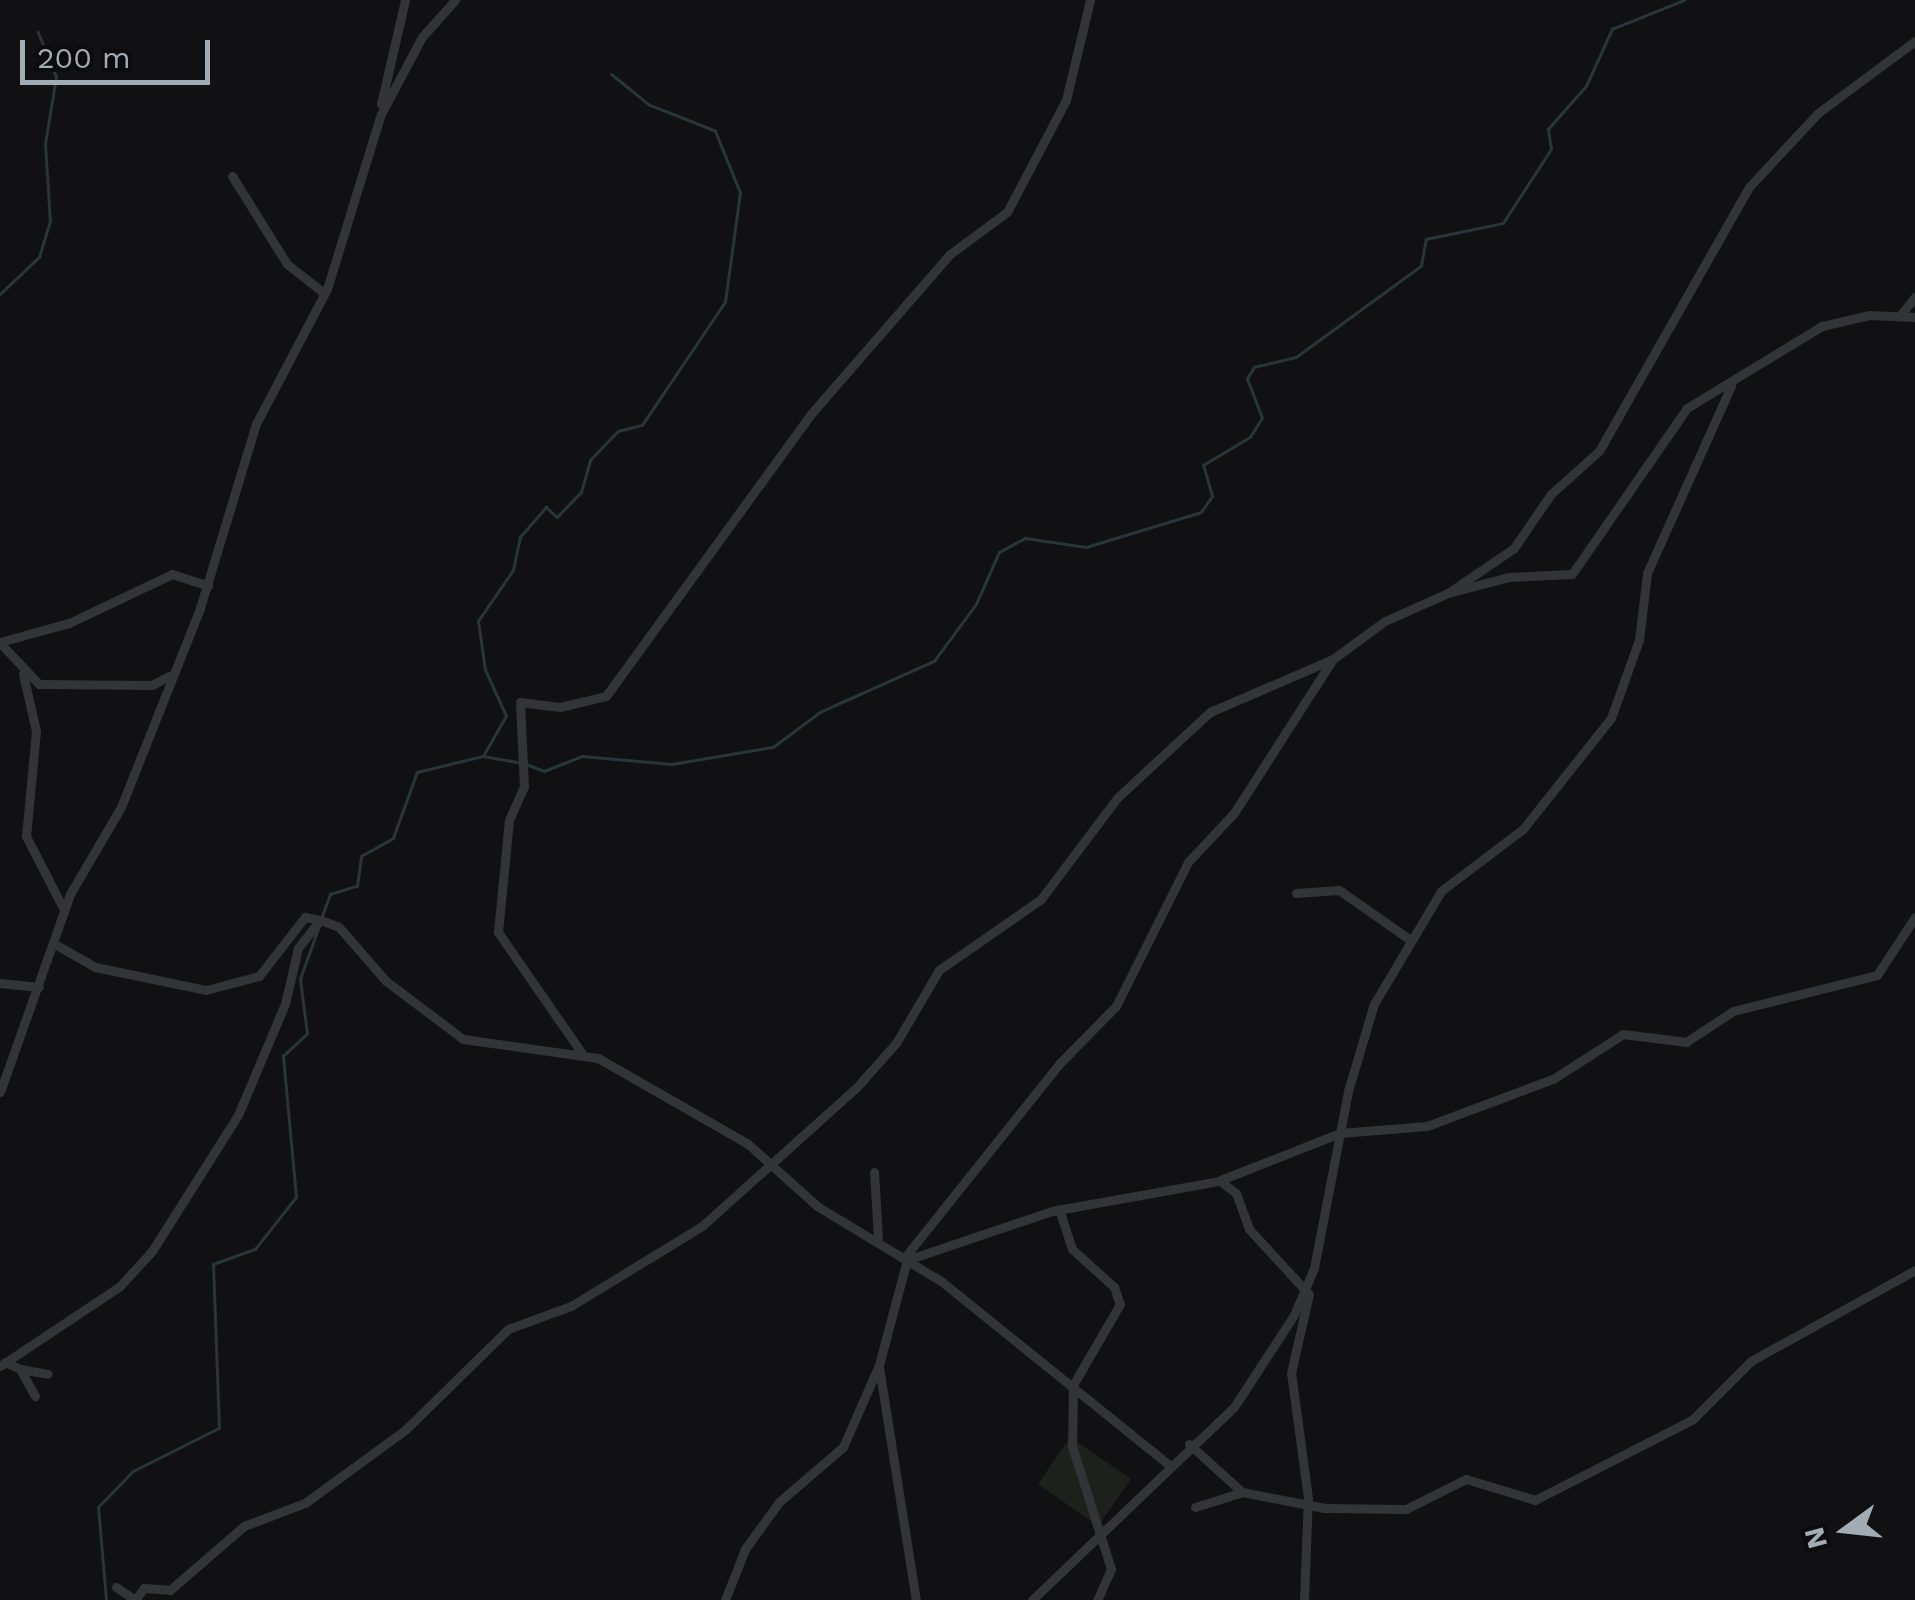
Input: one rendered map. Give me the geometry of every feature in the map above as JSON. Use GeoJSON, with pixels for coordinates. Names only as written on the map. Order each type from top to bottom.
{"type":"FeatureCollection","features":[{"type":"Feature","properties":{"kind":"street"},"geometry":{"type":"LineString","coordinates":[[0,1092],[64,911],[121,806],[208,586],[256,424],[324,293],[381,114],[405,0]]}},
{"type":"Feature","properties":{"kind":"street"},"geometry":{"type":"LineString","coordinates":[[381,114],[422,37],[454,0]]}},
{"type":"Feature","properties":{"kind":"street"},"geometry":{"type":"LineString","coordinates":[[581,1052],[498,932],[510,820],[524,788],[520,702],[560,708],[606,696],[810,415],[950,254],[1007,212],[1063,108],[1090,0]]}},
{"type":"Feature","properties":{"kind":"street"},"geometry":{"type":"LineString","coordinates":[[1448,593],[1514,548],[1551,494],[1598,451],[1749,187],[1818,113],[1915,40]]}},
{"type":"Feature","properties":{"kind":"street"},"geometry":{"type":"LineString","coordinates":[[232,176],[288,264],[324,293]]}},
{"type":"Feature","properties":{"kind":"street"},"geometry":{"type":"LineString","coordinates":[[1902,313],[1915,296]]}},
{"type":"Feature","properties":{"kind":"street"},"geometry":{"type":"LineString","coordinates":[[116,1587],[135,1600],[144,1588],[170,1590],[244,1526],[305,1503],[434,1405],[508,1329],[571,1306],[675,1245],[879,1064],[939,970],[1041,899],[1117,798],[1210,712],[1333,659],[1385,621],[1448,593],[1514,576],[1560,579],[1578,570],[1687,408],[1732,385],[1822,326],[1902,313],[1915,317]]}},
{"type":"Feature","properties":{"kind":"street"},"geometry":{"type":"LineString","coordinates":[[1304,1600],[1304,1503],[1291,1373],[1361,1038],[1409,939],[1450,881],[1523,829],[1612,718],[1639,640],[1647,573],[1732,385]]}},
{"type":"Feature","properties":{"kind":"street"},"geometry":{"type":"LineString","coordinates":[[174,670],[157,684],[39,684],[23,674],[0,643],[97,612],[172,574],[208,586]]}},
{"type":"Feature","properties":{"kind":"street"},"geometry":{"type":"LineString","coordinates":[[725,1600],[745,1549],[779,1502],[840,1452],[879,1364],[906,1258],[1059,1064],[1116,1006],[1188,862],[1234,813],[1333,659]]}},
{"type":"Feature","properties":{"kind":"street"},"geometry":{"type":"LineString","coordinates":[[23,674],[36,731],[28,847],[64,911]]}},
{"type":"Feature","properties":{"kind":"street"},"geometry":{"type":"LineString","coordinates":[[1296,892],[1338,890],[1409,939]]}},
{"type":"Feature","properties":{"kind":"street"},"geometry":{"type":"LineString","coordinates":[[53,943],[95,967],[206,990],[259,976],[305,917],[338,927],[386,981],[463,1038],[581,1052],[771,1160],[818,1206],[878,1236],[1073,1385],[1168,1464]]}},
{"type":"Feature","properties":{"kind":"street"},"geometry":{"type":"LineString","coordinates":[[906,1258],[1059,1209],[1220,1181],[1340,1132],[1428,1126],[1548,1082],[1623,1034],[1679,1044],[1738,1009],[1873,976],[1915,918]]}},
{"type":"Feature","properties":{"kind":"street"},"geometry":{"type":"LineString","coordinates":[[3,1364],[120,1287],[152,1251],[238,1115],[285,1004],[298,948],[320,920]]}},
{"type":"Feature","properties":{"kind":"street"},"geometry":{"type":"LineString","coordinates":[[0,983],[39,986]]}},
{"type":"Feature","properties":{"kind":"street"},"geometry":{"type":"LineString","coordinates":[[874,1172],[878,1236]]}},
{"type":"Feature","properties":{"kind":"street"},"geometry":{"type":"LineString","coordinates":[[1220,1181],[1236,1193],[1248,1229],[1306,1292]]}},
{"type":"Feature","properties":{"kind":"street"},"geometry":{"type":"LineString","coordinates":[[1059,1209],[1072,1249],[1114,1287],[1120,1304],[1073,1385],[1072,1446],[1112,1569],[1097,1600]]}},
{"type":"Feature","properties":{"kind":"street"},"geometry":{"type":"LineString","coordinates":[[1195,1507],[1242,1492],[1304,1503],[1406,1509],[1466,1479],[1542,1498],[1693,1419],[1751,1361],[1915,1270]]}},
{"type":"Feature","properties":{"kind":"street"},"geometry":{"type":"LineString","coordinates":[[1032,1600],[1100,1529],[1241,1398],[1306,1292],[1311,1276]]}},
{"type":"Feature","properties":{"kind":"street"},"geometry":{"type":"LineString","coordinates":[[3,1364],[48,1374]]}},
{"type":"Feature","properties":{"kind":"street"},"geometry":{"type":"LineString","coordinates":[[879,1364],[916,1600]]}},
{"type":"Feature","properties":{"kind":"street"},"geometry":{"type":"LineString","coordinates":[[20,1370],[35,1396]]}},
{"type":"Feature","properties":{"kind":"street"},"geometry":{"type":"LineString","coordinates":[[1189,1444],[1242,1492]]}},
{"type":"Feature","properties":{"kind":"shaded area"},"geometry":{"type":"Polygon","coordinates":[[[1070,1437],[1131,1479],[1098,1526],[1038,1484],[1070,1437]]]}},
{"type":"Feature","properties":{"kind":"waterway"},"geometry":{"type":"LineString","coordinates":[[526,764],[544,771],[582,756],[672,764],[773,747],[820,712],[934,661],[976,604],[999,552],[1025,538],[1086,547],[1201,512],[1212,496],[1203,465],[1250,437],[1262,418],[1247,379],[1254,367],[1296,357],[1421,266],[1426,239],[1503,223],[1551,149],[1548,129],[1586,86],[1612,29],[1684,0]]}},
{"type":"Feature","properties":{"kind":"waterway"},"geometry":{"type":"LineString","coordinates":[[0,294],[39,257],[50,222],[45,144],[56,77],[38,33]]}},
{"type":"Feature","properties":{"kind":"waterway"},"geometry":{"type":"LineString","coordinates":[[321,919],[330,894],[357,886],[361,856],[393,838],[417,772],[483,756],[506,716],[485,670],[478,621],[513,570],[520,537],[546,507],[557,517],[581,492],[590,460],[618,431],[642,425],[725,302],[740,193],[715,131],[649,105],[612,75]]}},
{"type":"Feature","properties":{"kind":"waterway"},"geometry":{"type":"LineString","coordinates":[[483,756],[518,762]]}},
{"type":"Feature","properties":{"kind":"waterway"},"geometry":{"type":"LineString","coordinates":[[106,1600],[98,1507],[133,1471],[219,1428],[213,1264],[255,1249],[296,1197],[283,1056],[307,1034],[300,979],[319,926]]}}]}
